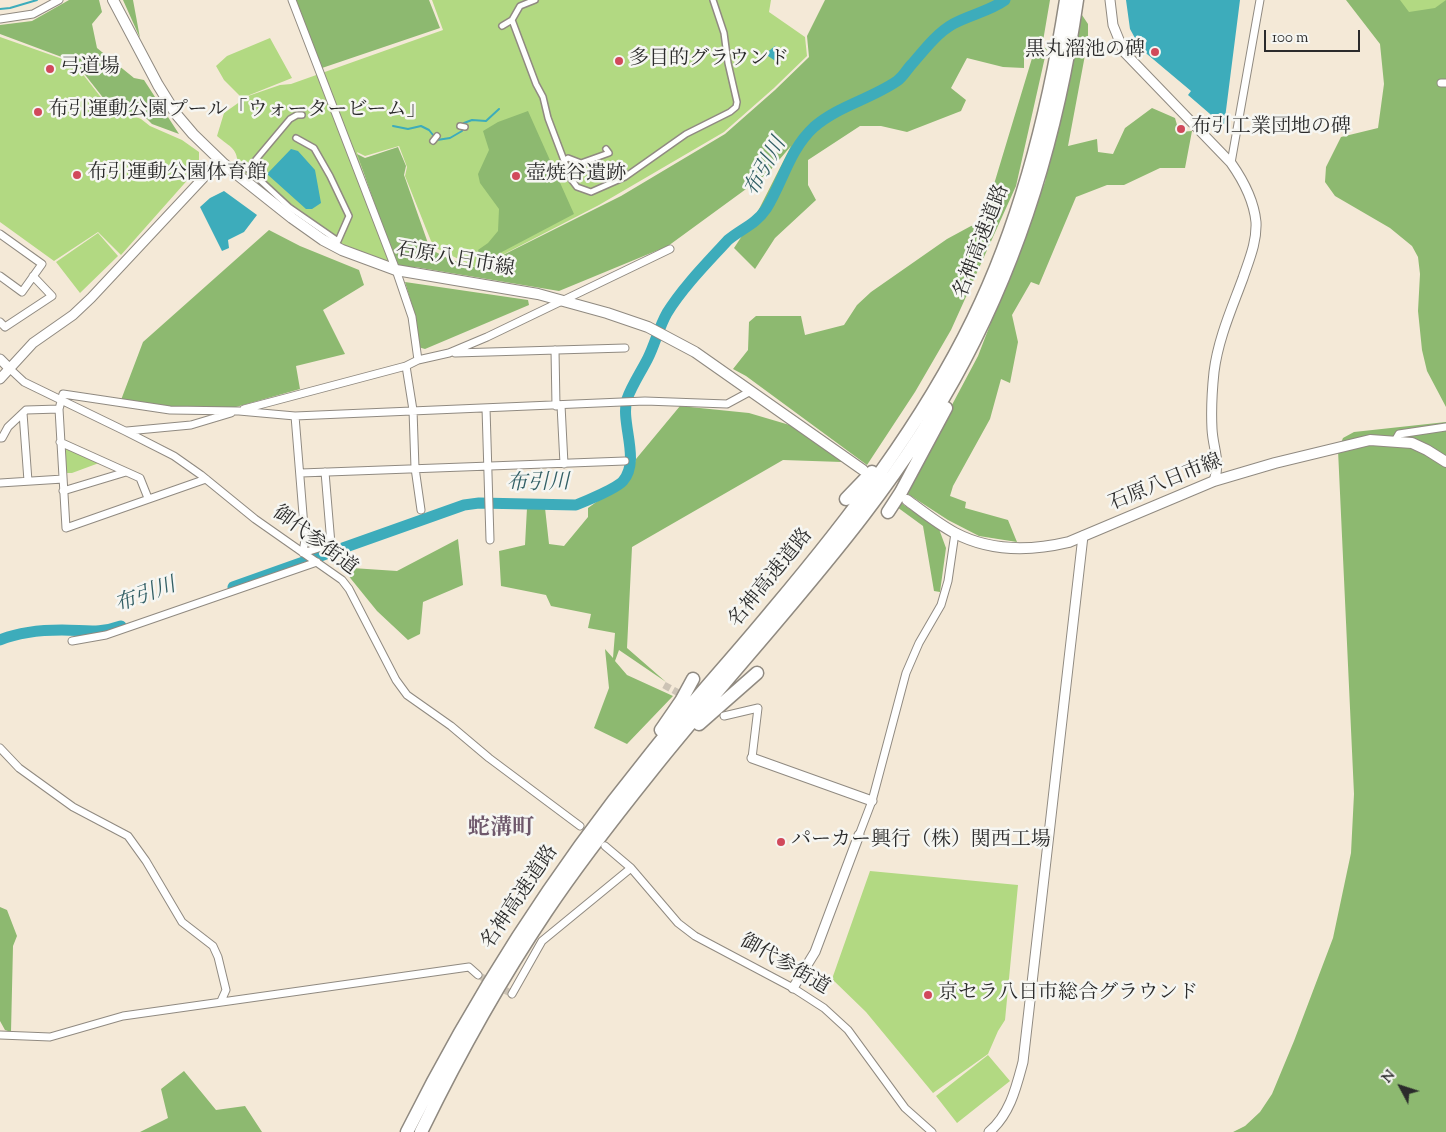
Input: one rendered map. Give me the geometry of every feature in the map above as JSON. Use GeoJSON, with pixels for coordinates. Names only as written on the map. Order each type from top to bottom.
{"type":"FeatureCollection","features":[{"type":"Feature","properties":{"kind":"highway","name":"名神高速道路"},"geometry":{"type":"LineString","coordinates":[[407,1132],[431,1084],[496,970],[542,898],[596,822],[782,598],[861,498],[897,448],[953,358],[987,288],[1014,219],[1042,121],[1066,0]]}},
{"type":"Feature","properties":{"kind":"highway","name":"名神高速道路"},"geometry":{"type":"LineString","coordinates":[[421,1132],[474,1029],[511,967],[563,888],[651,772],[871,505],[899,467],[963,364],[1011,262],[1028,214],[1053,123],[1077,0]]}},
{"type":"Feature","properties":{"kind":"highway"},"geometry":{"type":"LineString","coordinates":[[888,512],[901,492],[963,375],[1011,262]]}},
{"type":"Feature","properties":{"kind":"highway"},"geometry":{"type":"LineString","coordinates":[[846,498],[874,470],[883,458],[897,448]]}},
{"type":"Feature","properties":{"kind":"highway"},"geometry":{"type":"LineString","coordinates":[[651,772],[662,764],[690,733],[757,673]]}},
{"type":"Feature","properties":{"kind":"highway"},"geometry":{"type":"LineString","coordinates":[[596,822],[681,701],[692,679]]}},
{"type":"Feature","properties":{"kind":"main road","name":"石原八日市線"},"geometry":{"type":"LineString","coordinates":[[113,0],[149,69],[176,114],[193,134],[220,160],[292,218],[324,240],[342,250],[396,270],[538,294],[607,313],[659,333],[695,352],[863,470]]}},
{"type":"Feature","properties":{"kind":"main road","name":"石原八日市線"},"geometry":{"type":"LineString","coordinates":[[907,500],[954,533],[975,541],[1007,549],[1047,547],[1083,536],[1214,481],[1275,462],[1370,440],[1412,443],[1428,450],[1446,462]]}},
{"type":"Feature","properties":{"kind":"street"},"geometry":{"type":"LineString","coordinates":[[0,19],[33,14],[60,0]]}},
{"type":"Feature","properties":{"kind":"street"},"geometry":{"type":"LineString","coordinates":[[292,0],[396,270],[412,317],[418,360]]}},
{"type":"Feature","properties":{"kind":"street"},"geometry":{"type":"LineString","coordinates":[[502,26],[512,20],[520,6],[535,0]]}},
{"type":"Feature","properties":{"kind":"street"},"geometry":{"type":"LineString","coordinates":[[512,20],[536,84],[543,97],[553,131],[571,178],[577,187],[590,192],[624,177],[686,134],[730,112],[736,107],[737,102],[728,63],[724,33],[713,0]]}},
{"type":"Feature","properties":{"kind":"street"},"geometry":{"type":"LineString","coordinates":[[1110,0],[1113,25],[1124,52],[1231,163],[1242,178],[1254,213],[1255,237],[1251,258],[1231,308],[1220,342],[1214,371],[1211,412],[1218,468],[1214,481]]}},
{"type":"Feature","properties":{"kind":"street"},"geometry":{"type":"LineString","coordinates":[[1231,163],[1260,0]]}},
{"type":"Feature","properties":{"kind":"street"},"geometry":{"type":"LineString","coordinates":[[296,138],[314,148],[330,176],[348,216],[338,241],[289,207],[248,169],[290,119],[297,115],[302,115]]}},
{"type":"Feature","properties":{"kind":"street"},"geometry":{"type":"LineString","coordinates":[[565,160],[568,158],[581,163],[609,153],[606,149]]}},
{"type":"Feature","properties":{"kind":"street"},"geometry":{"type":"LineString","coordinates":[[0,379],[33,343],[73,315],[91,298],[220,160]]}},
{"type":"Feature","properties":{"kind":"street"},"geometry":{"type":"LineString","coordinates":[[0,234],[42,264],[22,292],[0,276]]}},
{"type":"Feature","properties":{"kind":"street"},"geometry":{"type":"LineString","coordinates":[[449,353],[670,249]]}},
{"type":"Feature","properties":{"kind":"street"},"geometry":{"type":"LineString","coordinates":[[0,322],[5,327],[52,296],[33,276]]}},
{"type":"Feature","properties":{"kind":"street"},"geometry":{"type":"LineString","coordinates":[[125,431],[191,425],[406,366],[418,360],[449,353],[625,348]]}},
{"type":"Feature","properties":{"kind":"street"},"geometry":{"type":"LineString","coordinates":[[555,350],[564,464]]}},
{"type":"Feature","properties":{"kind":"street","name":"御代参街道"},"geometry":{"type":"LineString","coordinates":[[0,359],[24,382],[174,456],[255,519],[342,580],[350,589],[396,680],[407,694],[580,826]]}},
{"type":"Feature","properties":{"kind":"street"},"geometry":{"type":"LineString","coordinates":[[406,366],[413,410],[415,468],[420,510]]}},
{"type":"Feature","properties":{"kind":"street"},"geometry":{"type":"LineString","coordinates":[[206,479],[66,528],[58,409],[60,399],[63,394],[170,410],[239,411],[295,416],[627,402],[727,404],[752,391]]}},
{"type":"Feature","properties":{"kind":"street"},"geometry":{"type":"LineString","coordinates":[[486,408],[490,540]]}},
{"type":"Feature","properties":{"kind":"street"},"geometry":{"type":"LineString","coordinates":[[0,438],[2,438],[8,427],[26,410],[58,409]]}},
{"type":"Feature","properties":{"kind":"street"},"geometry":{"type":"LineString","coordinates":[[23,413],[28,481]]}},
{"type":"Feature","properties":{"kind":"street"},"geometry":{"type":"LineString","coordinates":[[295,416],[301,473],[305,554],[330,544],[325,472]]}},
{"type":"Feature","properties":{"kind":"street"},"geometry":{"type":"LineString","coordinates":[[1395,441],[1399,434],[1446,427]]}},
{"type":"Feature","properties":{"kind":"street"},"geometry":{"type":"LineString","coordinates":[[60,442],[140,478],[148,498]]}},
{"type":"Feature","properties":{"kind":"street"},"geometry":{"type":"LineString","coordinates":[[301,473],[624,461]]}},
{"type":"Feature","properties":{"kind":"street"},"geometry":{"type":"LineString","coordinates":[[64,492],[126,472]]}},
{"type":"Feature","properties":{"kind":"street"},"geometry":{"type":"LineString","coordinates":[[0,483],[63,479]]}},
{"type":"Feature","properties":{"kind":"street"},"geometry":{"type":"LineString","coordinates":[[793,988],[815,952],[872,801],[906,673],[919,643],[942,605],[948,581],[954,533]]}},
{"type":"Feature","properties":{"kind":"street"},"geometry":{"type":"LineString","coordinates":[[989,1132],[997,1125],[1007,1110],[1014,1095],[1023,1062],[1083,536]]}},
{"type":"Feature","properties":{"kind":"street"},"geometry":{"type":"LineString","coordinates":[[72,641],[106,635],[316,561]]}},
{"type":"Feature","properties":{"kind":"street"},"geometry":{"type":"LineString","coordinates":[[724,716],[758,708],[752,758],[872,801]]}},
{"type":"Feature","properties":{"kind":"street"},"geometry":{"type":"LineString","coordinates":[[0,748],[19,768],[72,807],[128,836],[182,922],[213,946],[218,957],[226,990],[221,1002]]}},
{"type":"Feature","properties":{"kind":"street","name":"御代参街道"},"geometry":{"type":"LineString","coordinates":[[604,846],[631,868],[671,916],[684,927],[712,946],[793,988],[824,1008],[848,1030],[905,1108],[932,1132]]}},
{"type":"Feature","properties":{"kind":"street"},"geometry":{"type":"LineString","coordinates":[[512,994],[542,941],[631,868]]}},
{"type":"Feature","properties":{"kind":"street"},"geometry":{"type":"LineString","coordinates":[[0,1035],[50,1037],[123,1016],[469,967],[478,975]]}},
{"type":"Feature","properties":{"kind":"green space"},"geometry":{"type":"Polygon","coordinates":[[[69,0],[99,0],[102,12],[92,24],[97,48],[134,78],[144,80],[179,134],[108,104],[75,62],[0,34],[0,25],[32,21],[69,0]]]}},
{"type":"Feature","properties":{"kind":"green space"},"geometry":{"type":"Polygon","coordinates":[[[123,0],[133,0],[140,38],[123,0]]]}},
{"type":"Feature","properties":{"kind":"green space"},"geometry":{"type":"Polygon","coordinates":[[[296,0],[429,0],[440,28],[322,68],[296,0]]]}},
{"type":"Feature","properties":{"kind":"green space"},"geometry":{"type":"Polygon","coordinates":[[[432,0],[771,0],[769,12],[805,37],[807,56],[724,132],[599,205],[477,268],[438,249],[431,241],[405,176],[407,167],[399,146],[365,156],[357,152],[390,263],[345,246],[312,228],[237,166],[235,152],[217,136],[224,113],[248,96],[280,85],[291,84],[443,30],[432,0]]]}},
{"type":"Feature","properties":{"kind":"green space"},"geometry":{"type":"Polygon","coordinates":[[[825,0],[1050,0],[1043,41],[1031,39],[1024,56],[1024,68],[1003,67],[967,58],[951,88],[966,100],[961,111],[907,132],[881,126],[860,126],[808,160],[808,185],[816,200],[775,238],[755,269],[734,248],[757,213],[791,146],[768,173],[668,246],[559,291],[415,267],[397,267],[357,154],[365,158],[398,147],[406,166],[404,175],[430,249],[449,259],[477,268],[621,196],[725,134],[809,57],[807,36],[825,0]]]}},
{"type":"Feature","properties":{"kind":"green space"},"geometry":{"type":"Polygon","coordinates":[[[1346,0],[1400,0],[1409,12],[1435,8],[1446,0],[1446,407],[1427,371],[1422,350],[1418,311],[1420,274],[1418,257],[1412,246],[1390,228],[1335,196],[1325,182],[1326,167],[1341,137],[1378,128],[1384,84],[1380,44],[1346,0]]]}},
{"type":"Feature","properties":{"kind":"green space"},"geometry":{"type":"Polygon","coordinates":[[[1396,0],[1446,0],[1446,5],[1411,22],[1396,0]]]}},
{"type":"Feature","properties":{"kind":"green space"},"geometry":{"type":"Polygon","coordinates":[[[1078,15],[1082,15],[1088,24],[1088,39],[1068,146],[1097,139],[1098,152],[1113,154],[1125,128],[1152,108],[1175,118],[1179,132],[1192,131],[1185,168],[1160,168],[1124,185],[1107,185],[1076,197],[1039,285],[1031,282],[1012,315],[1018,342],[1010,383],[1001,379],[990,419],[953,486],[950,496],[966,502],[965,508],[1008,520],[1017,542],[979,536],[948,520],[908,494],[920,465],[978,356],[1045,182],[1078,15]]]}},
{"type":"Feature","properties":{"kind":"green space"},"geometry":{"type":"Polygon","coordinates":[[[0,37],[74,63],[107,105],[141,119],[150,126],[182,140],[199,152],[199,167],[121,255],[98,232],[54,261],[0,222],[0,37]]]}},
{"type":"Feature","properties":{"kind":"green space"},"geometry":{"type":"Polygon","coordinates":[[[270,38],[292,78],[242,98],[224,80],[216,66],[227,56],[270,38]]]}},
{"type":"Feature","properties":{"kind":"green space"},"geometry":{"type":"Polygon","coordinates":[[[1036,45],[1047,48],[1016,186],[951,330],[915,392],[867,465],[746,376],[733,369],[748,350],[749,322],[756,316],[801,316],[805,335],[844,325],[857,305],[871,292],[947,239],[971,226],[982,224],[1036,45]]]}},
{"type":"Feature","properties":{"kind":"green space"},"geometry":{"type":"Polygon","coordinates":[[[528,111],[574,214],[481,263],[478,250],[488,243],[498,231],[499,209],[480,183],[478,174],[489,150],[483,131],[498,122],[528,111]]]}},
{"type":"Feature","properties":{"kind":"green space"},"geometry":{"type":"Polygon","coordinates":[[[269,230],[300,246],[359,270],[364,285],[323,310],[345,354],[296,366],[300,389],[236,407],[171,407],[121,400],[143,342],[269,230]]]}},
{"type":"Feature","properties":{"kind":"green space"},"geometry":{"type":"Polygon","coordinates":[[[98,233],[118,256],[80,293],[56,262],[98,233]]]}},
{"type":"Feature","properties":{"kind":"green space"},"geometry":{"type":"Polygon","coordinates":[[[405,282],[528,300],[529,305],[425,349],[418,347],[416,318],[405,282]]]}},
{"type":"Feature","properties":{"kind":"green space"},"geometry":{"type":"Polygon","coordinates":[[[680,406],[749,413],[793,426],[842,462],[783,460],[632,547],[627,648],[666,682],[619,650],[615,661],[627,675],[673,696],[627,744],[594,728],[609,688],[605,649],[613,658],[615,633],[588,628],[591,614],[551,606],[546,595],[501,586],[499,551],[525,545],[527,508],[545,508],[549,544],[564,546],[588,517],[588,508],[631,477],[636,459],[680,406]]]}},
{"type":"Feature","properties":{"kind":"green space"},"geometry":{"type":"Polygon","coordinates":[[[1446,422],[1446,1132],[1233,1132],[1245,1126],[1260,1112],[1272,1094],[1333,938],[1351,853],[1354,794],[1338,450],[1343,438],[1354,432],[1446,422]]]}},
{"type":"Feature","properties":{"kind":"green space"},"geometry":{"type":"Polygon","coordinates":[[[64,449],[69,449],[99,463],[72,473],[66,473],[64,449]]]}},
{"type":"Feature","properties":{"kind":"green space"},"geometry":{"type":"Polygon","coordinates":[[[901,503],[939,529],[946,548],[940,592],[934,591],[923,526],[897,507],[901,503]]]}},
{"type":"Feature","properties":{"kind":"green space"},"geometry":{"type":"Polygon","coordinates":[[[458,539],[463,585],[423,602],[420,634],[408,640],[377,611],[347,574],[352,568],[397,571],[458,539]]]}},
{"type":"Feature","properties":{"kind":"green space","name":"京セラ八日市総合グラウンド"},"geometry":{"type":"Polygon","coordinates":[[[870,871],[1018,885],[1005,1020],[988,1054],[933,1093],[866,1012],[832,979],[870,871]]]}},
{"type":"Feature","properties":{"kind":"green space"},"geometry":{"type":"Polygon","coordinates":[[[0,907],[7,910],[17,936],[13,946],[11,1032],[5,1030],[0,1021],[0,907]]]}},
{"type":"Feature","properties":{"kind":"green space"},"geometry":{"type":"Polygon","coordinates":[[[988,1055],[1010,1081],[957,1123],[936,1096],[988,1055]]]}},
{"type":"Feature","properties":{"kind":"green space"},"geometry":{"type":"Polygon","coordinates":[[[184,1071],[216,1110],[245,1106],[262,1132],[140,1132],[168,1118],[161,1089],[184,1071]]]}},
{"type":"Feature","properties":{"kind":"water"},"geometry":{"type":"Polygon","coordinates":[[[1126,0],[1240,0],[1224,126],[1188,95],[1191,91],[1141,49],[1130,29],[1126,0]]]}},
{"type":"Feature","properties":{"kind":"water"},"geometry":{"type":"Polygon","coordinates":[[[775,46],[785,56],[777,62],[765,54],[775,46]]]}},
{"type":"Feature","properties":{"kind":"water"},"geometry":{"type":"Polygon","coordinates":[[[291,149],[298,151],[315,170],[321,203],[312,209],[306,209],[267,174],[291,149]]]}},
{"type":"Feature","properties":{"kind":"water"},"geometry":{"type":"Polygon","coordinates":[[[224,191],[257,215],[244,232],[228,240],[229,248],[222,251],[200,207],[210,198],[224,191]]]}},
{"type":"Feature","properties":{"kind":"waterway"},"geometry":{"type":"LineString","coordinates":[[0,9],[37,0]]}},
{"type":"Feature","properties":{"kind":"waterway","name":"布引川"},"geometry":{"type":"LineString","coordinates":[[233,587],[464,505],[479,503],[576,505],[620,484],[628,472],[630,463],[626,419],[627,399],[648,358],[667,313],[688,285],[728,240],[753,222],[766,209],[792,156],[805,136],[833,113],[897,81],[931,42],[947,28],[1005,0]]}},
{"type":"Feature","properties":{"kind":"waterway"},"geometry":{"type":"LineString","coordinates":[[393,126],[408,129],[421,126],[429,130],[437,140],[450,138],[462,131],[464,123],[472,120],[486,121],[499,109]]}},
{"type":"Feature","properties":{"kind":"waterway","name":"布引川"},"geometry":{"type":"LineString","coordinates":[[0,640],[23,633],[39,631],[99,631],[121,626]]}},
{"type":"Feature","properties":{"kind":"tunnel"},"geometry":{"type":"LineString","coordinates":[[664,685],[686,697]]}},
{"type":"Feature","properties":{"kind":"tunnel"},"geometry":{"type":"LineString","coordinates":[[478,975],[512,994]]}},
{"type":"Feature","properties":{"kind":"place","name":"黒丸溜池の碑"},"geometry":{"type":"Point","coordinates":[1155,52]}},
{"type":"Feature","properties":{"kind":"place","name":"多目的グラウンド"},"geometry":{"type":"Point","coordinates":[619,61]}},
{"type":"Feature","properties":{"kind":"place","name":"弓道場"},"geometry":{"type":"Point","coordinates":[50,69]}},
{"type":"Feature","properties":{"kind":"place","name":"布引運動公園プール「ウォータービーム」"},"geometry":{"type":"Point","coordinates":[38,112]}},
{"type":"Feature","properties":{"kind":"place","name":"布引工業団地の碑"},"geometry":{"type":"Point","coordinates":[1181,129]}},
{"type":"Feature","properties":{"kind":"place","name":"布引運動公園体育館"},"geometry":{"type":"Point","coordinates":[77,175]}},
{"type":"Feature","properties":{"kind":"place","name":"壺焼谷遺跡"},"geometry":{"type":"Point","coordinates":[516,176]}},
{"type":"Feature","properties":{"kind":"place","name":"パーカー興行（株）関西工場"},"geometry":{"type":"Point","coordinates":[781,842]}},
{"type":"Feature","properties":{"kind":"place","name":"京セラ八日市総合グラウンド"},"geometry":{"type":"Point","coordinates":[928,995]}},
{"type":"Feature","properties":{"kind":"district","name":"蛇溝町"},"geometry":{"type":"Point","coordinates":[501,830]}}]}
